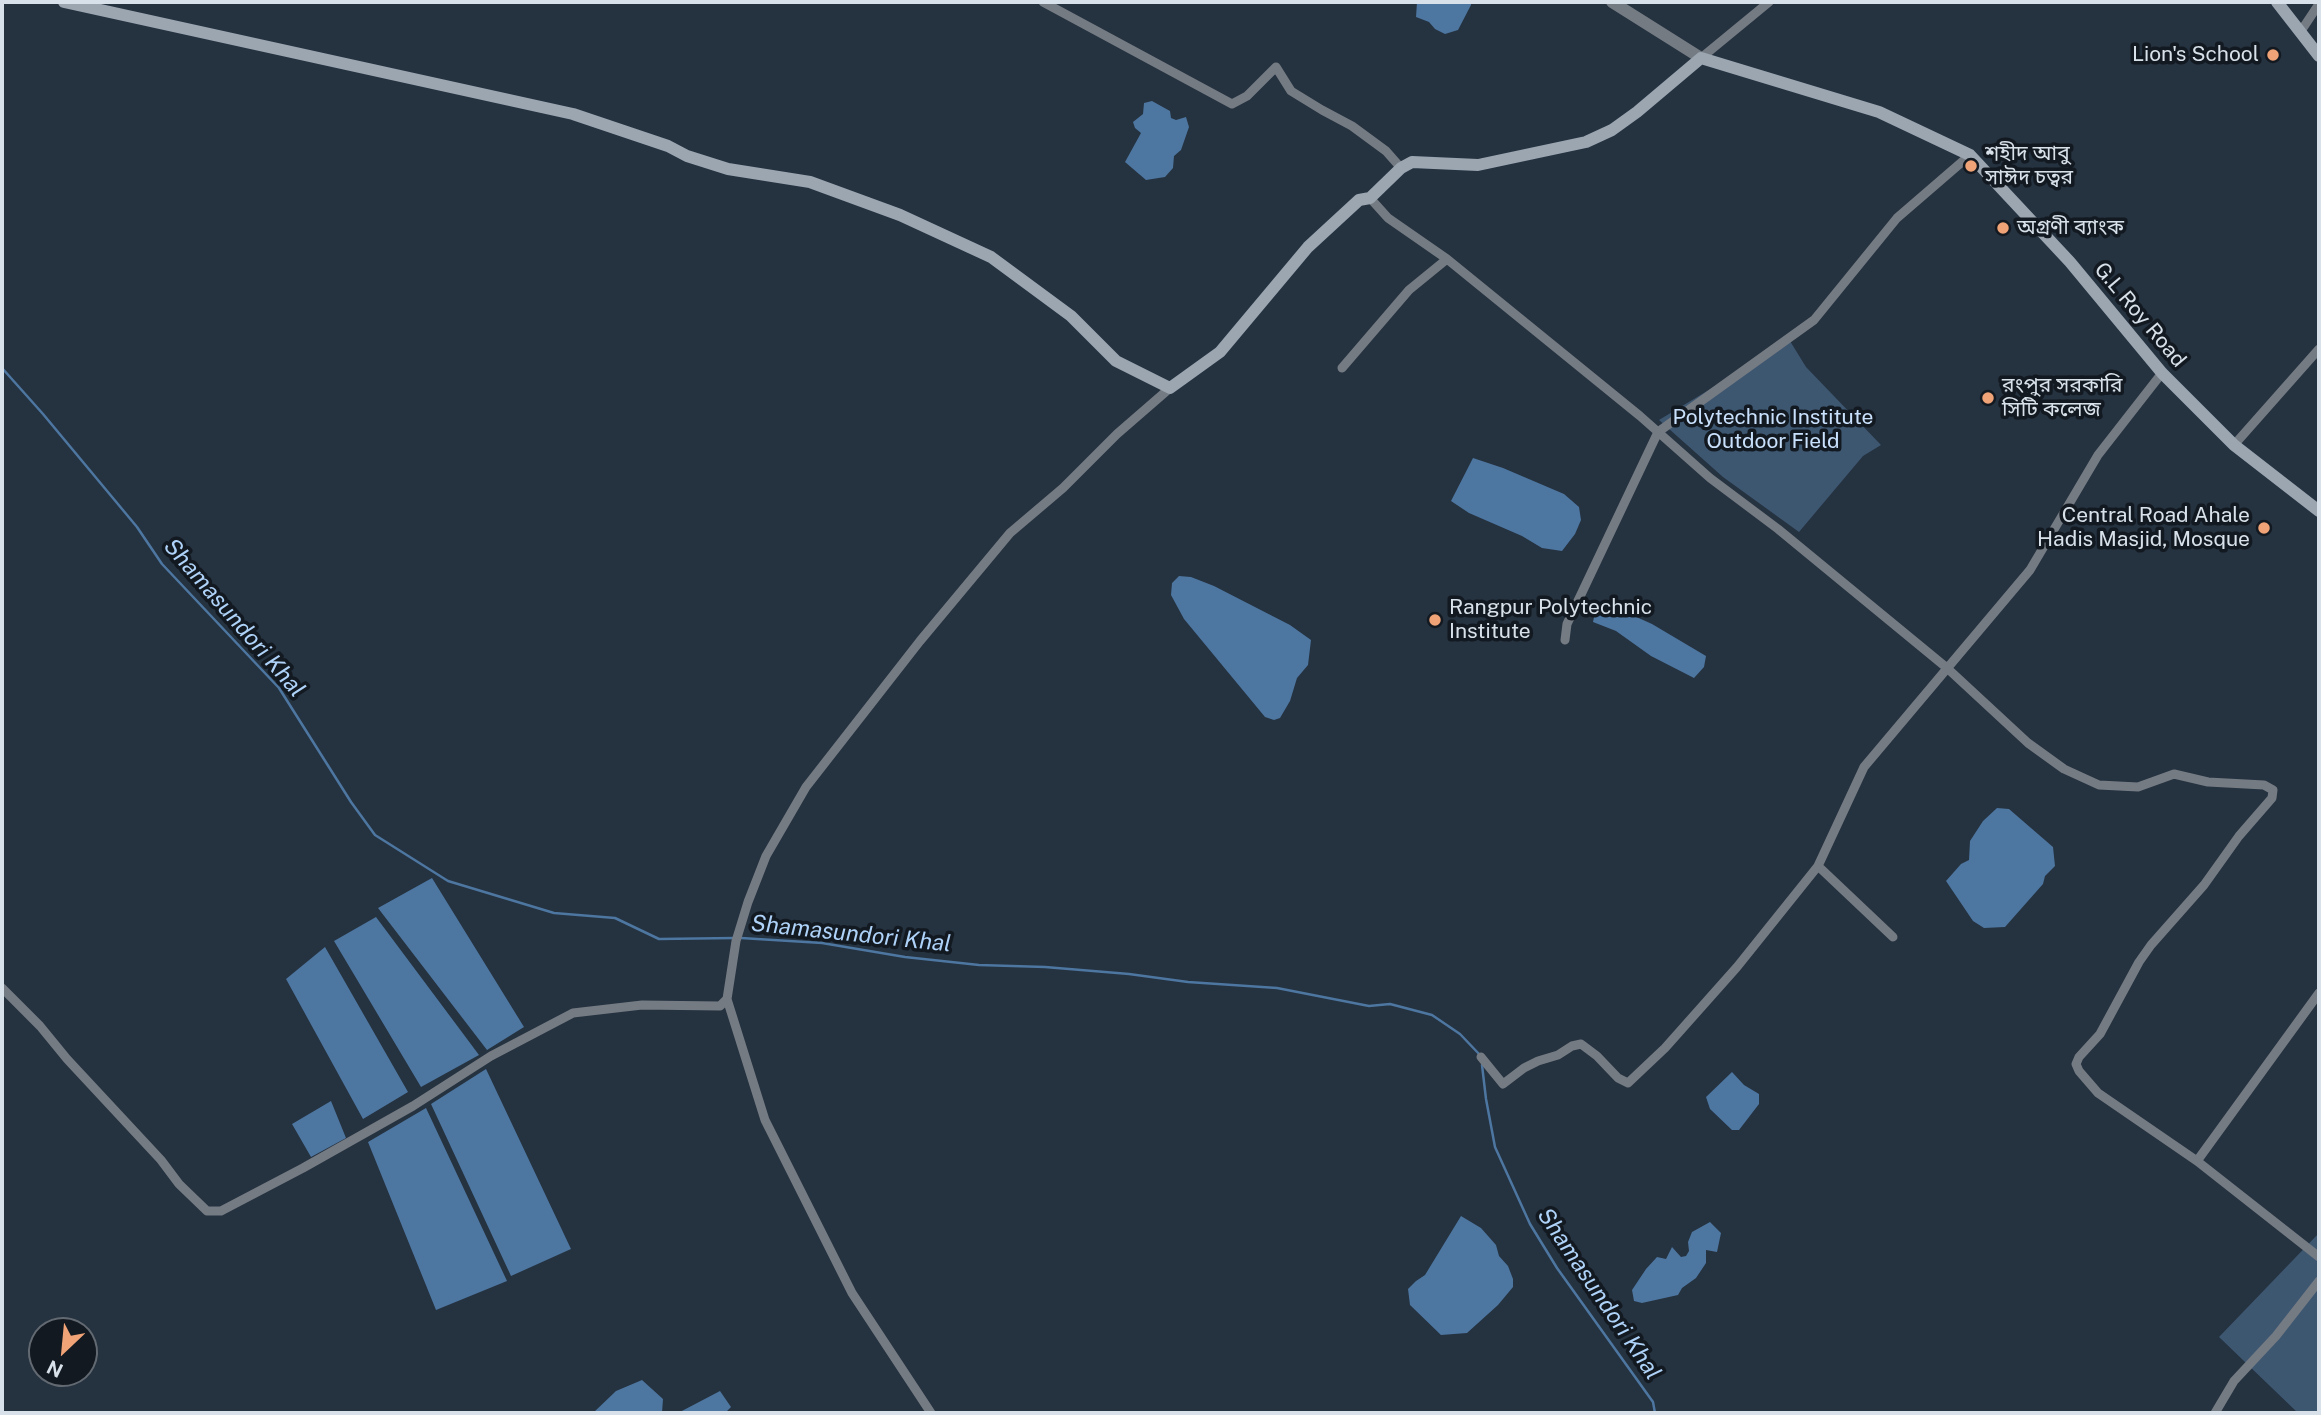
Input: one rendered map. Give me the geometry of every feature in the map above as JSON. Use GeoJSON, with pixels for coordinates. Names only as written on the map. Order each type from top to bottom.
{"type":"FeatureCollection","features":[{"type":"Feature","properties":{"kind":"main road"},"geometry":{"type":"LineString","coordinates":[[64,2],[573,114],[727,169],[810,183],[900,215],[991,257],[1071,316],[1116,361],[1170,388],[1220,352],[1308,247],[1359,200],[1370,198],[1401,168],[1412,162],[1478,165],[1586,142],[1612,130],[1701,58]]}},
{"type":"Feature","properties":{"kind":"main road"},"geometry":{"type":"LineString","coordinates":[[2277,2],[2319,56]]}},
{"type":"Feature","properties":{"kind":"main road","name":"G.L Roy Road"},"geometry":{"type":"LineString","coordinates":[[1701,58],[1879,112],[1970,155],[2070,262],[2162,373],[2234,445],[2319,511]]}},
{"type":"Feature","properties":{"kind":"street"},"geometry":{"type":"LineString","coordinates":[[1043,2],[1232,104],[1247,96],[1276,67],[1291,90],[1352,125],[1386,151],[1401,168]]}},
{"type":"Feature","properties":{"kind":"street"},"geometry":{"type":"LineString","coordinates":[[1612,2],[1701,58],[1769,2]]}},
{"type":"Feature","properties":{"kind":"street"},"geometry":{"type":"LineString","coordinates":[[2301,31],[2319,4]]}},
{"type":"Feature","properties":{"kind":"street"},"geometry":{"type":"LineString","coordinates":[[1565,640],[1567,624],[1658,432],[1814,320],[1897,218],[1970,155]]}},
{"type":"Feature","properties":{"kind":"street"},"geometry":{"type":"LineString","coordinates":[[1370,198],[1388,218],[1447,259],[1710,478],[1778,529],[1947,668],[2028,743],[2064,769],[2099,785],[2138,787],[2174,774],[2208,782],[2264,785],[2273,790],[2272,798],[2139,962],[2100,1034],[2076,1064],[2098,1093],[2197,1161],[2319,1257]]}},
{"type":"Feature","properties":{"kind":"street"},"geometry":{"type":"LineString","coordinates":[[1342,368],[1409,289],[1447,259]]}},
{"type":"Feature","properties":{"kind":"street"},"geometry":{"type":"LineString","coordinates":[[2234,445],[2319,349]]}},
{"type":"Feature","properties":{"kind":"street"},"geometry":{"type":"LineString","coordinates":[[1482,1057],[1503,1084],[1531,1064],[1581,1044],[1618,1078],[1628,1083],[1665,1048],[1719,988],[1818,866],[1864,766],[2030,570],[2098,455],[2162,373]]}},
{"type":"Feature","properties":{"kind":"street"},"geometry":{"type":"LineString","coordinates":[[931,1413],[852,1293],[765,1120],[727,999],[736,941],[765,856],[806,788],[920,642],[1010,533],[1063,488],[1117,434],[1170,388]]}},
{"type":"Feature","properties":{"kind":"street"},"geometry":{"type":"LineString","coordinates":[[1818,866],[1893,937]]}},
{"type":"Feature","properties":{"kind":"street"},"geometry":{"type":"LineString","coordinates":[[2,988],[40,1026],[161,1160],[179,1184],[207,1212],[220,1211],[279,1180],[413,1106],[491,1056],[573,1013],[642,1006],[720,1006],[727,999]]}},
{"type":"Feature","properties":{"kind":"street"},"geometry":{"type":"LineString","coordinates":[[2197,1161],[2319,993]]}},
{"type":"Feature","properties":{"kind":"street"},"geometry":{"type":"LineString","coordinates":[[2215,1413],[2234,1381],[2276,1336],[2319,1281]]}},
{"type":"Feature","properties":{"kind":"green space","name":"Polytechnic Institute Outdoor Field"},"geometry":{"type":"Polygon","coordinates":[[[1790,341],[1806,367],[1881,445],[1863,456],[1799,532],[1723,477],[1659,420],[1790,341]]]}},
{"type":"Feature","properties":{"kind":"green space"},"geometry":{"type":"Polygon","coordinates":[[[2319,1233],[2319,1413],[2298,1413],[2219,1337],[2319,1233]]]}},
{"type":"Feature","properties":{"kind":"shaded area"},"geometry":{"type":"Polygon","coordinates":[[[1417,2],[1471,2],[1471,5],[1458,30],[1445,34],[1429,22],[1416,17],[1417,2]]]}},
{"type":"Feature","properties":{"kind":"shaded area"},"geometry":{"type":"Polygon","coordinates":[[[1152,101],[1170,111],[1171,118],[1176,120],[1186,117],[1189,127],[1181,150],[1174,156],[1173,168],[1165,177],[1146,180],[1125,162],[1141,133],[1133,122],[1143,114],[1144,103],[1152,101]]]}},
{"type":"Feature","properties":{"kind":"shaded area"},"geometry":{"type":"Polygon","coordinates":[[[1473,458],[1564,494],[1579,507],[1581,520],[1575,534],[1562,551],[1542,548],[1522,536],[1469,513],[1451,501],[1473,458]]]}},
{"type":"Feature","properties":{"kind":"shaded area"},"geometry":{"type":"Polygon","coordinates":[[[1179,576],[1191,577],[1214,586],[1290,625],[1311,640],[1308,665],[1297,678],[1290,701],[1280,718],[1274,720],[1265,717],[1184,619],[1171,595],[1172,583],[1179,576]]]}},
{"type":"Feature","properties":{"kind":"shaded area"},"geometry":{"type":"Polygon","coordinates":[[[1597,602],[1652,624],[1706,656],[1704,667],[1694,678],[1651,656],[1616,631],[1593,622],[1597,602]]]}},
{"type":"Feature","properties":{"kind":"shaded area"},"geometry":{"type":"Polygon","coordinates":[[[1997,808],[2009,809],[2053,847],[2055,866],[2045,876],[2043,884],[2005,927],[1984,928],[1973,921],[1946,881],[1961,864],[1969,860],[1970,841],[1983,821],[1997,808]]]}},
{"type":"Feature","properties":{"kind":"shaded area"},"geometry":{"type":"Polygon","coordinates":[[[432,878],[524,1027],[487,1050],[378,908],[432,878]]]}},
{"type":"Feature","properties":{"kind":"shaded area"},"geometry":{"type":"Polygon","coordinates":[[[376,917],[479,1055],[421,1087],[334,941],[376,917]]]}},
{"type":"Feature","properties":{"kind":"shaded area"},"geometry":{"type":"Polygon","coordinates":[[[325,947],[408,1092],[363,1119],[286,979],[325,947]]]}},
{"type":"Feature","properties":{"kind":"shaded area"},"geometry":{"type":"Polygon","coordinates":[[[486,1069],[571,1249],[511,1276],[431,1104],[486,1069]]]}},
{"type":"Feature","properties":{"kind":"shaded area"},"geometry":{"type":"Polygon","coordinates":[[[1732,1072],[1744,1085],[1759,1094],[1759,1104],[1739,1130],[1732,1130],[1710,1109],[1706,1097],[1732,1072]]]}},
{"type":"Feature","properties":{"kind":"shaded area"},"geometry":{"type":"Polygon","coordinates":[[[331,1101],[346,1138],[311,1157],[292,1124],[331,1101]]]}},
{"type":"Feature","properties":{"kind":"shaded area"},"geometry":{"type":"Polygon","coordinates":[[[426,1108],[507,1281],[436,1310],[368,1142],[426,1108]]]}},
{"type":"Feature","properties":{"kind":"shaded area"},"geometry":{"type":"Polygon","coordinates":[[[1461,1216],[1481,1228],[1496,1245],[1499,1256],[1508,1266],[1513,1287],[1498,1305],[1467,1333],[1441,1335],[1410,1305],[1408,1289],[1425,1275],[1461,1216]]]}},
{"type":"Feature","properties":{"kind":"shaded area"},"geometry":{"type":"Polygon","coordinates":[[[1710,1222],[1721,1233],[1717,1252],[1706,1250],[1706,1263],[1696,1278],[1682,1288],[1678,1295],[1642,1303],[1634,1301],[1632,1290],[1657,1257],[1666,1259],[1672,1247],[1681,1257],[1686,1256],[1692,1232],[1710,1222]]]}},
{"type":"Feature","properties":{"kind":"shaded area"},"geometry":{"type":"Polygon","coordinates":[[[642,1380],[663,1399],[662,1413],[593,1413],[616,1391],[642,1380]]]}},
{"type":"Feature","properties":{"kind":"shaded area"},"geometry":{"type":"Polygon","coordinates":[[[720,1391],[731,1407],[725,1413],[678,1413],[720,1391]]]}},
{"type":"Feature","properties":{"kind":"waterway","name":"Shamasundori Khal"},"geometry":{"type":"LineString","coordinates":[[2,368],[137,527],[162,564],[279,688],[375,835],[448,881],[554,913],[615,918],[659,939],[735,938]]}},
{"type":"Feature","properties":{"kind":"waterway","name":"Shamasundori Khal"},"geometry":{"type":"LineString","coordinates":[[741,938],[822,943],[905,957],[979,965],[1045,967],[1277,988],[1369,1006],[1390,1004],[1432,1015],[1460,1034],[1480,1055]]}},
{"type":"Feature","properties":{"kind":"waterway","name":"Shamasundori Khal"},"geometry":{"type":"LineString","coordinates":[[1482,1065],[1495,1147],[1530,1224],[1557,1268],[1653,1402],[1655,1413]]}},
{"type":"Feature","properties":{"kind":"place","name":"Lion's School"},"geometry":{"type":"Point","coordinates":[2273,55]}},
{"type":"Feature","properties":{"kind":"place","name":"শহীদ আবু সাঈদ চত্বর"},"geometry":{"type":"Point","coordinates":[1971,166]}},
{"type":"Feature","properties":{"kind":"place","name":"অগ্রণী ব্যাংক"},"geometry":{"type":"Point","coordinates":[2003,228]}},
{"type":"Feature","properties":{"kind":"place","name":"রংপুর সরকারি সিটি কলেজ"},"geometry":{"type":"Point","coordinates":[1988,398]}},
{"type":"Feature","properties":{"kind":"place","name":"Central Road Ahale Hadis Masjid, Mosque"},"geometry":{"type":"Point","coordinates":[2264,528]}},
{"type":"Feature","properties":{"kind":"place","name":"Rangpur Polytechnic Institute"},"geometry":{"type":"Point","coordinates":[1435,620]}}]}
